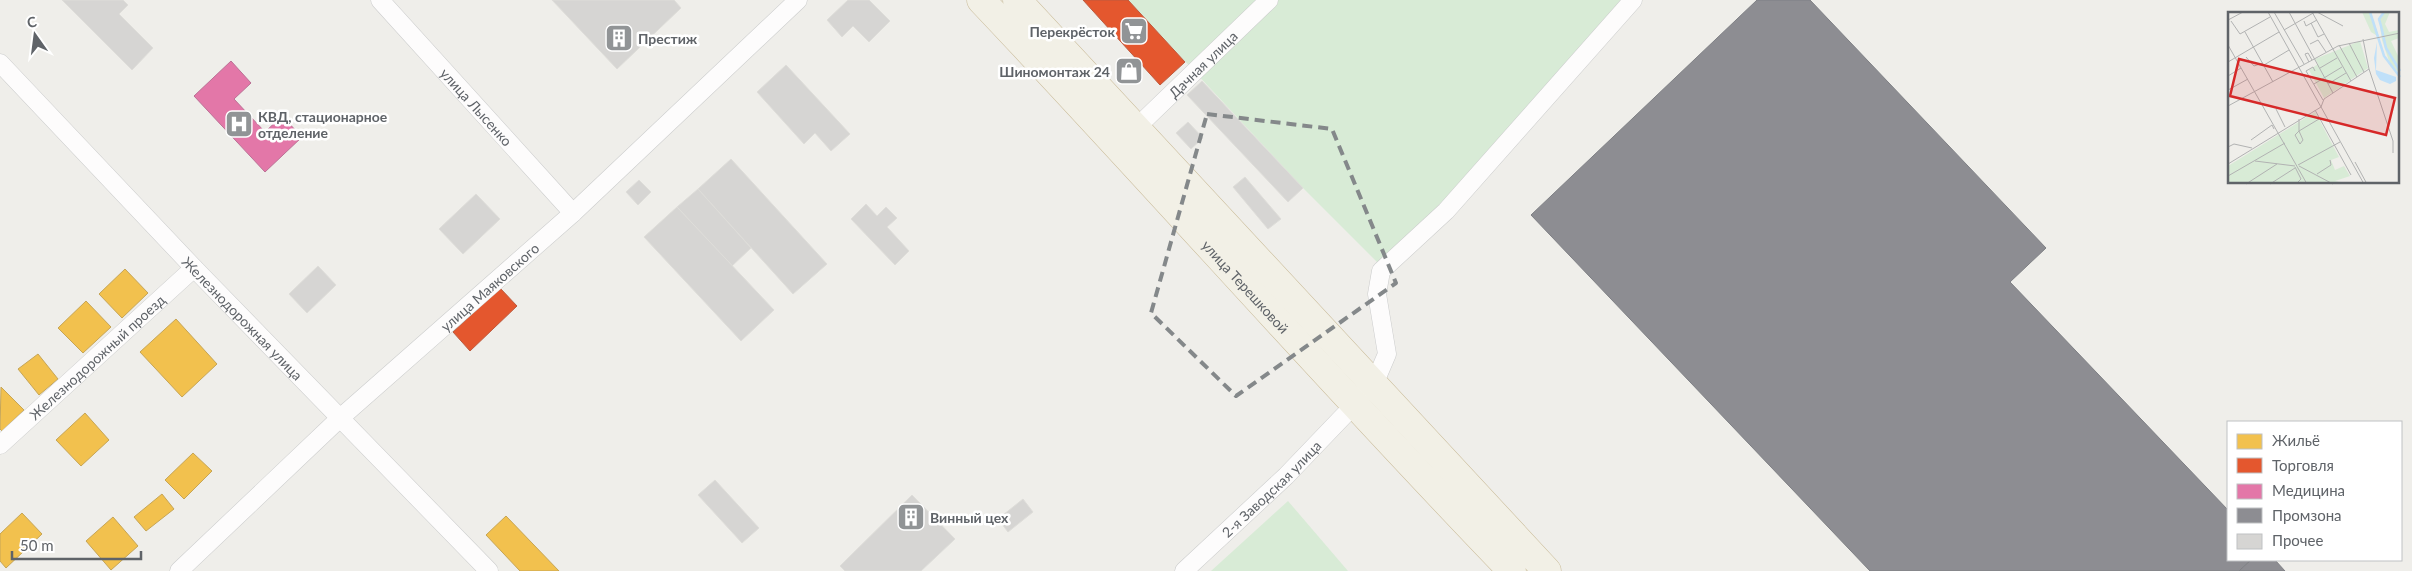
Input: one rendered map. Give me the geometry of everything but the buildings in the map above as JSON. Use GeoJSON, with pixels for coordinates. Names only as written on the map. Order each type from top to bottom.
{"type":"FeatureCollection","features":[{"type":"Feature","properties":{"kind":"highway","name":"улица Терешковой"},"geometry":{"type":"LineString","coordinates":[[981,0],[1125,152],[1355,404],[1512,571]]}},
{"type":"Feature","properties":{"kind":"highway","name":"улица Терешковой"},"geometry":{"type":"LineString","coordinates":[[1017,0],[1137,127],[1547,571]]}},
{"type":"Feature","properties":{"kind":"street","name":"улица Лысенко"},"geometry":{"type":"LineString","coordinates":[[380,0],[573,213]]}},
{"type":"Feature","properties":{"kind":"street","name":"улица Маяковского"},"geometry":{"type":"LineString","coordinates":[[179,571],[339,419],[573,213],[798,0]]}},
{"type":"Feature","properties":{"kind":"street","name":"Дачная улица"},"geometry":{"type":"LineString","coordinates":[[1137,127],[1269,0]]}},
{"type":"Feature","properties":{"kind":"street","name":"2-я Заводская улица"},"geometry":{"type":"LineString","coordinates":[[1184,571],[1286,476],[1355,404],[1372,383],[1378,375],[1387,354],[1377,294],[1381,270],[1446,211],[1633,0]]}},
{"type":"Feature","properties":{"kind":"street","name":"Железнодорожная улица"},"geometry":{"type":"LineString","coordinates":[[0,63],[339,419],[489,571]]}},
{"type":"Feature","properties":{"kind":"street","name":"Железнодорожный проезд"},"geometry":{"type":"LineString","coordinates":[[0,445],[194,268]]}},
{"type":"Feature","properties":{"kind":"highlighted area"},"geometry":{"type":"Polygon","coordinates":[[[1207,114],[1332,129],[1396,283],[1236,396],[1151,313],[1207,114]]]}},
{"type":"Feature","properties":{"kind":"green space"},"geometry":{"type":"Polygon","coordinates":[[[1128,0],[1626,0],[1395,253],[1379,264],[1303,188],[1128,0]]]}},
{"type":"Feature","properties":{"kind":"green space"},"geometry":{"type":"Polygon","coordinates":[[[1288,501],[1348,571],[1211,571],[1288,501]]]}},
{"type":"Feature","properties":{"kind":"place","name":"Перекрёсток"},"geometry":{"type":"Point","coordinates":[1134,31]}},
{"type":"Feature","properties":{"kind":"place","name":"Престиж"},"geometry":{"type":"Point","coordinates":[619,38]}},
{"type":"Feature","properties":{"kind":"place","name":"Шиномонтаж 24"},"geometry":{"type":"Point","coordinates":[1129,71]}},
{"type":"Feature","properties":{"kind":"place","name":"КВД, стационарное отделение"},"geometry":{"type":"Point","coordinates":[239,124]}},
{"type":"Feature","properties":{"kind":"place","name":"Винный цех"},"geometry":{"type":"Point","coordinates":[911,517]}}]}
